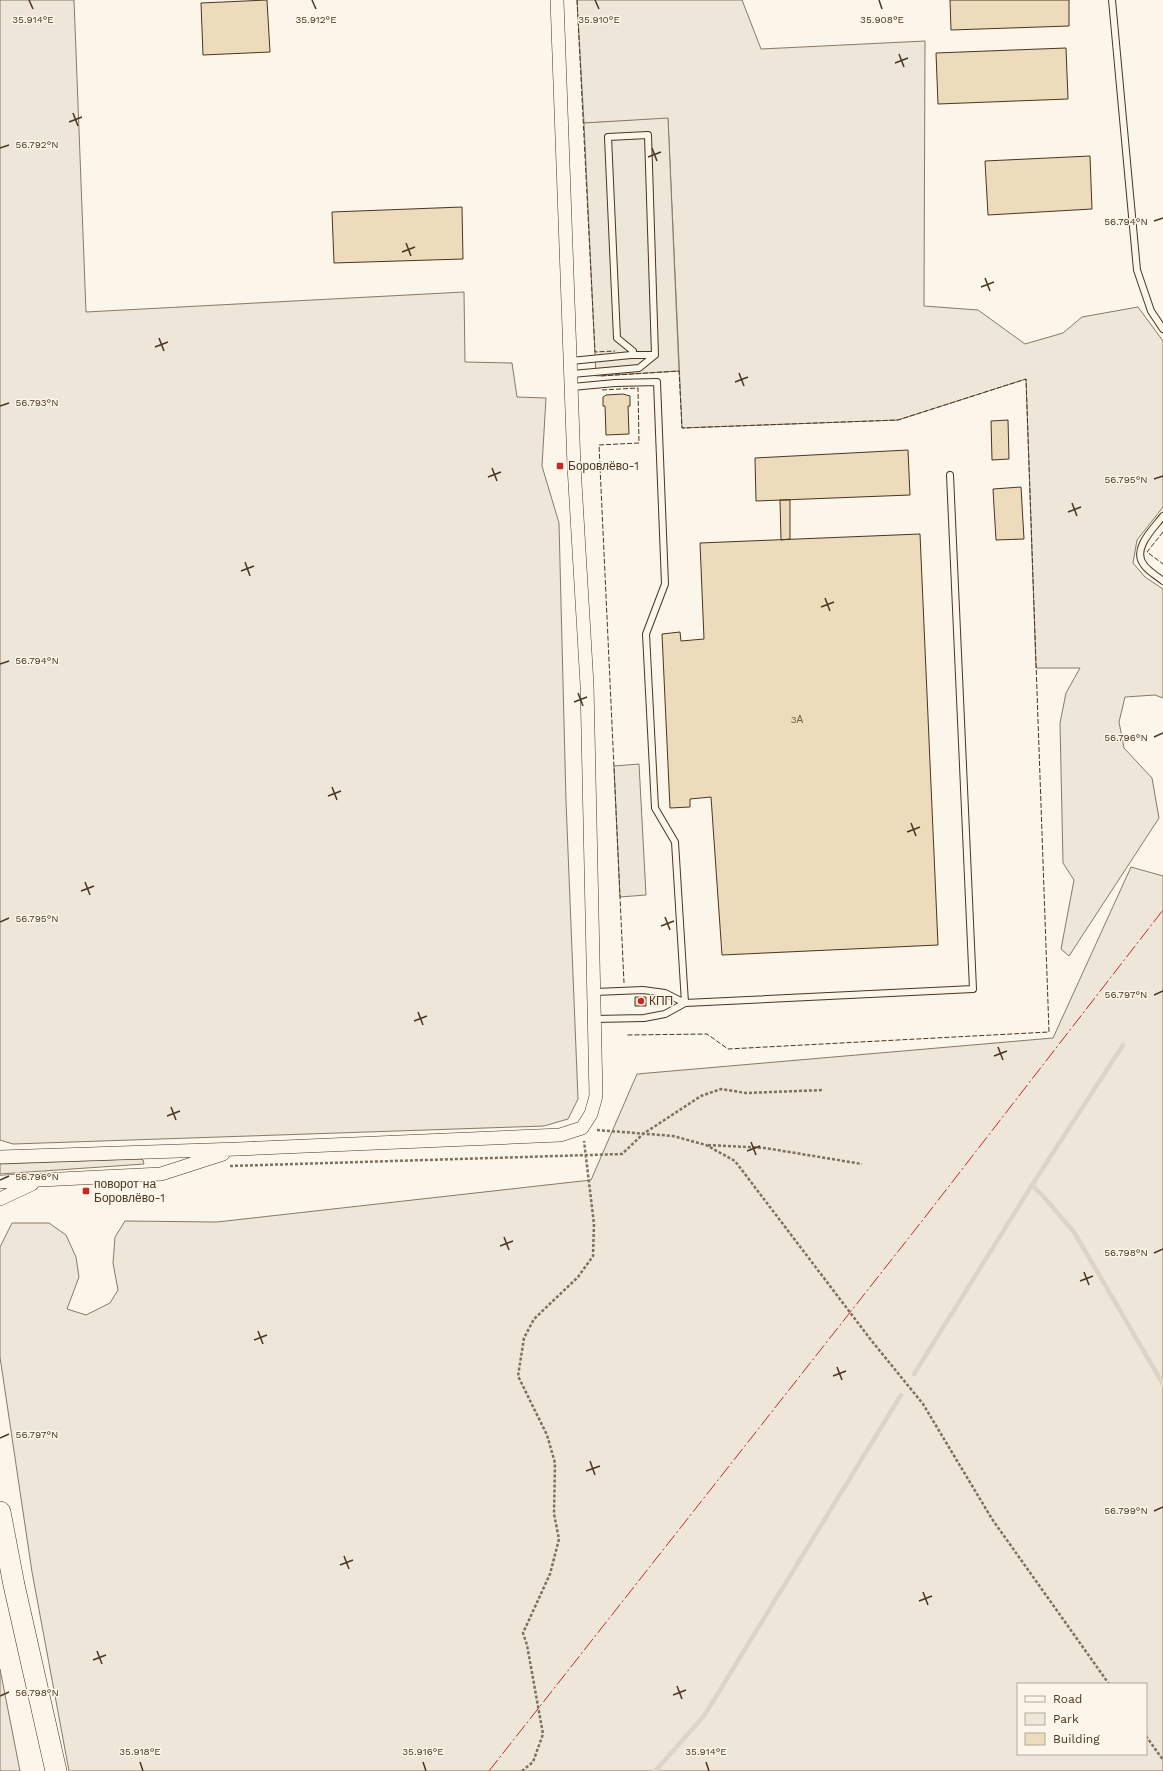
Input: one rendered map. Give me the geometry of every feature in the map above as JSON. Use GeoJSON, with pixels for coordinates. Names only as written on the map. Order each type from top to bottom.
{"type":"FeatureCollection","features":[{"type":"Feature","properties":{"kind":"main road"},"geometry":{"type":"LineString","coordinates":[[0,1512],[14,1585],[56,1771]]}},
{"type":"Feature","properties":{"kind":"street"},"geometry":{"type":"LineString","coordinates":[[2,1155],[238,1149],[560,1135],[582,1128],[591,1114],[596,1096],[587,684],[574,466],[557,0]]}},
{"type":"Feature","properties":{"kind":"street"},"geometry":{"type":"LineString","coordinates":[[0,1182],[161,1174],[238,1149]]}},
{"type":"Feature","properties":{"kind":"street"},"geometry":{"type":"LineString","coordinates":[[0,1199],[37,1181]]}},
{"type":"Feature","properties":{"kind":"lane"},"geometry":{"type":"LineString","coordinates":[[1112,0],[1137,270],[1151,311],[1163,329]]}},
{"type":"Feature","properties":{"kind":"lane"},"geometry":{"type":"LineString","coordinates":[[631,355],[633,352],[617,338],[608,137],[648,136],[655,354]]}},
{"type":"Feature","properties":{"kind":"lane"},"geometry":{"type":"LineString","coordinates":[[571,361],[655,354]]}},
{"type":"Feature","properties":{"kind":"lane"},"geometry":{"type":"LineString","coordinates":[[572,380],[638,368],[655,354]]}},
{"type":"Feature","properties":{"kind":"lane"},"geometry":{"type":"LineString","coordinates":[[572,380],[615,383],[657,382],[665,584],[646,634],[655,808],[675,842],[685,1002]]}},
{"type":"Feature","properties":{"kind":"lane"},"geometry":{"type":"LineString","coordinates":[[594,992],[643,990],[665,993],[685,1002],[973,989],[950,475]]}},
{"type":"Feature","properties":{"kind":"lane"},"geometry":{"type":"LineString","coordinates":[[1163,516],[1145,539],[1140,550],[1143,564],[1163,581]]}},
{"type":"Feature","properties":{"kind":"lane"},"geometry":{"type":"LineString","coordinates":[[595,1019],[644,1018],[665,1014],[685,1002]]}},
{"type":"Feature","properties":{"kind":"path"},"geometry":{"type":"LineString","coordinates":[[522,1771],[533,1762],[543,1734],[527,1645],[523,1633],[550,1574],[559,1539],[554,1514],[554,1463],[547,1435],[518,1376],[524,1338],[534,1319],[578,1277],[593,1256],[594,1224],[582,1128],[673,1136],[706,1145],[765,1148],[862,1164]]}},
{"type":"Feature","properties":{"kind":"path"},"geometry":{"type":"LineString","coordinates":[[706,1145],[735,1161],[871,1340],[923,1404],[992,1519],[1108,1683]]}},
{"type":"Feature","properties":{"kind":"path"},"geometry":{"type":"LineString","coordinates":[[1147,1737],[1163,1760]]}},
{"type":"Feature","properties":{"kind":"green space"},"geometry":{"type":"Polygon","coordinates":[[[0,0],[74,0],[86,312],[464,292],[465,362],[512,363],[517,397],[546,398],[542,466],[559,523],[566,801],[578,1099],[568,1119],[544,1126],[13,1144],[0,1140],[0,0]]]}},
{"type":"Feature","properties":{"kind":"green space"},"geometry":{"type":"Polygon","coordinates":[[[577,0],[742,0],[761,49],[925,41],[924,306],[978,310],[1025,344],[1063,333],[1082,317],[1138,307],[1163,341],[1163,507],[1137,540],[1133,563],[1145,577],[1163,589],[1163,698],[1155,695],[1125,697],[1119,722],[1124,748],[1152,778],[1159,818],[1069,956],[1061,949],[1074,880],[1063,863],[1060,723],[1066,693],[1080,668],[1036,668],[1026,379],[898,420],[682,428],[668,119],[584,123],[577,0]]]}},
{"type":"Feature","properties":{"kind":"green space"},"geometry":{"type":"Polygon","coordinates":[[[1131,867],[1163,876],[1163,1771],[69,1771],[32,1572],[0,1357],[0,1247],[12,1223],[49,1223],[66,1235],[76,1257],[79,1277],[67,1309],[86,1315],[110,1303],[118,1290],[113,1263],[115,1237],[125,1221],[217,1222],[591,1180],[637,1074],[1053,1038],[1131,867]]]}},
{"type":"Feature","properties":{"kind":"green space"},"geometry":{"type":"Polygon","coordinates":[[[143,1160],[144,1164],[0,1174],[0,1164],[143,1160]]]}},
{"type":"Feature","properties":{"kind":"green space"},"geometry":{"type":"Polygon","coordinates":[[[0,1669],[20,1771],[0,1771],[0,1669]]]}},
{"type":"Feature","properties":{"kind":"shaded area"},"geometry":{"type":"Polygon","coordinates":[[[668,118],[679,371],[596,376],[584,123],[668,118]]]}},
{"type":"Feature","properties":{"kind":"shaded area"},"geometry":{"type":"Polygon","coordinates":[[[639,764],[646,895],[620,897],[614,766],[639,764]]]}},
{"type":"Feature","properties":{"kind":"building"},"geometry":{"type":"Polygon","coordinates":[[[267,0],[270,52],[203,55],[201,3],[267,0]]]}},
{"type":"Feature","properties":{"kind":"building"},"geometry":{"type":"Polygon","coordinates":[[[950,0],[1069,0],[1069,26],[951,30],[950,0]]]}},
{"type":"Feature","properties":{"kind":"building"},"geometry":{"type":"Polygon","coordinates":[[[1066,48],[1068,99],[938,104],[936,53],[1066,48]]]}},
{"type":"Feature","properties":{"kind":"building"},"geometry":{"type":"Polygon","coordinates":[[[1090,156],[1092,209],[988,215],[985,161],[1090,156]]]}},
{"type":"Feature","properties":{"kind":"building"},"geometry":{"type":"Polygon","coordinates":[[[462,207],[463,259],[334,263],[332,212],[462,207]]]}},
{"type":"Feature","properties":{"kind":"building"},"geometry":{"type":"Polygon","coordinates":[[[623,394],[630,396],[630,406],[628,406],[629,434],[606,435],[605,406],[603,406],[603,397],[606,395],[623,394]]]}},
{"type":"Feature","properties":{"kind":"building"},"geometry":{"type":"Polygon","coordinates":[[[1008,420],[1009,459],[992,460],[991,421],[1008,420]]]}},
{"type":"Feature","properties":{"kind":"building"},"geometry":{"type":"Polygon","coordinates":[[[908,450],[910,495],[756,501],[755,458],[908,450]]]}},
{"type":"Feature","properties":{"kind":"building"},"geometry":{"type":"Polygon","coordinates":[[[1021,487],[1024,539],[996,540],[993,489],[1021,487]]]}},
{"type":"Feature","properties":{"kind":"building"},"geometry":{"type":"Polygon","coordinates":[[[780,500],[790,500],[790,539],[781,540],[780,500]]]}},
{"type":"Feature","properties":{"kind":"building"},"geometry":{"type":"Polygon","coordinates":[[[920,534],[938,945],[722,955],[711,797],[690,799],[690,807],[670,808],[662,634],[680,632],[681,641],[704,639],[700,543],[920,534]]]}},
{"type":"Feature","properties":{"kind":"building","name":"КПП"},"geometry":{"type":"Polygon","coordinates":[[[635,997],[646,997],[646,1006],[635,1006],[635,997]]]}},
{"type":"Feature","properties":{"kind":"waterway"},"geometry":{"type":"LineString","coordinates":[[914,1374],[1032,1185],[1123,1045]]}},
{"type":"Feature","properties":{"kind":"waterway"},"geometry":{"type":"LineString","coordinates":[[1032,1185],[1074,1232],[1163,1384]]}},
{"type":"Feature","properties":{"kind":"waterway"},"geometry":{"type":"LineString","coordinates":[[655,1771],[704,1716],[901,1395]]}},
{"type":"Feature","properties":{"kind":"fence"},"geometry":{"type":"LineString","coordinates":[[577,0],[595,352],[615,351]]}},
{"type":"Feature","properties":{"kind":"fence"},"geometry":{"type":"LineString","coordinates":[[601,376],[679,371],[682,428],[898,420],[1026,379],[1049,1032],[728,1049],[707,1034],[627,1035]]}},
{"type":"Feature","properties":{"kind":"fence"},"geometry":{"type":"LineString","coordinates":[[602,390],[638,388],[639,443],[599,445],[624,983]]}},
{"type":"Feature","properties":{"kind":"fence"},"geometry":{"type":"LineString","coordinates":[[1163,532],[1147,552],[1163,564]]}},
{"type":"Feature","properties":{"kind":"power"},"geometry":{"type":"LineString","coordinates":[[489,1771],[922,1221],[1163,910]]}},
{"type":"Feature","properties":{"kind":"place","name":"Боровлёво-1"},"geometry":{"type":"Point","coordinates":[560,466]}},
{"type":"Feature","properties":{"kind":"place","name":"КПП"},"geometry":{"type":"Point","coordinates":[641,1001]}},
{"type":"Feature","properties":{"kind":"place","name":"поворот на Боровлёво-1"},"geometry":{"type":"Point","coordinates":[86,1191]}}]}
